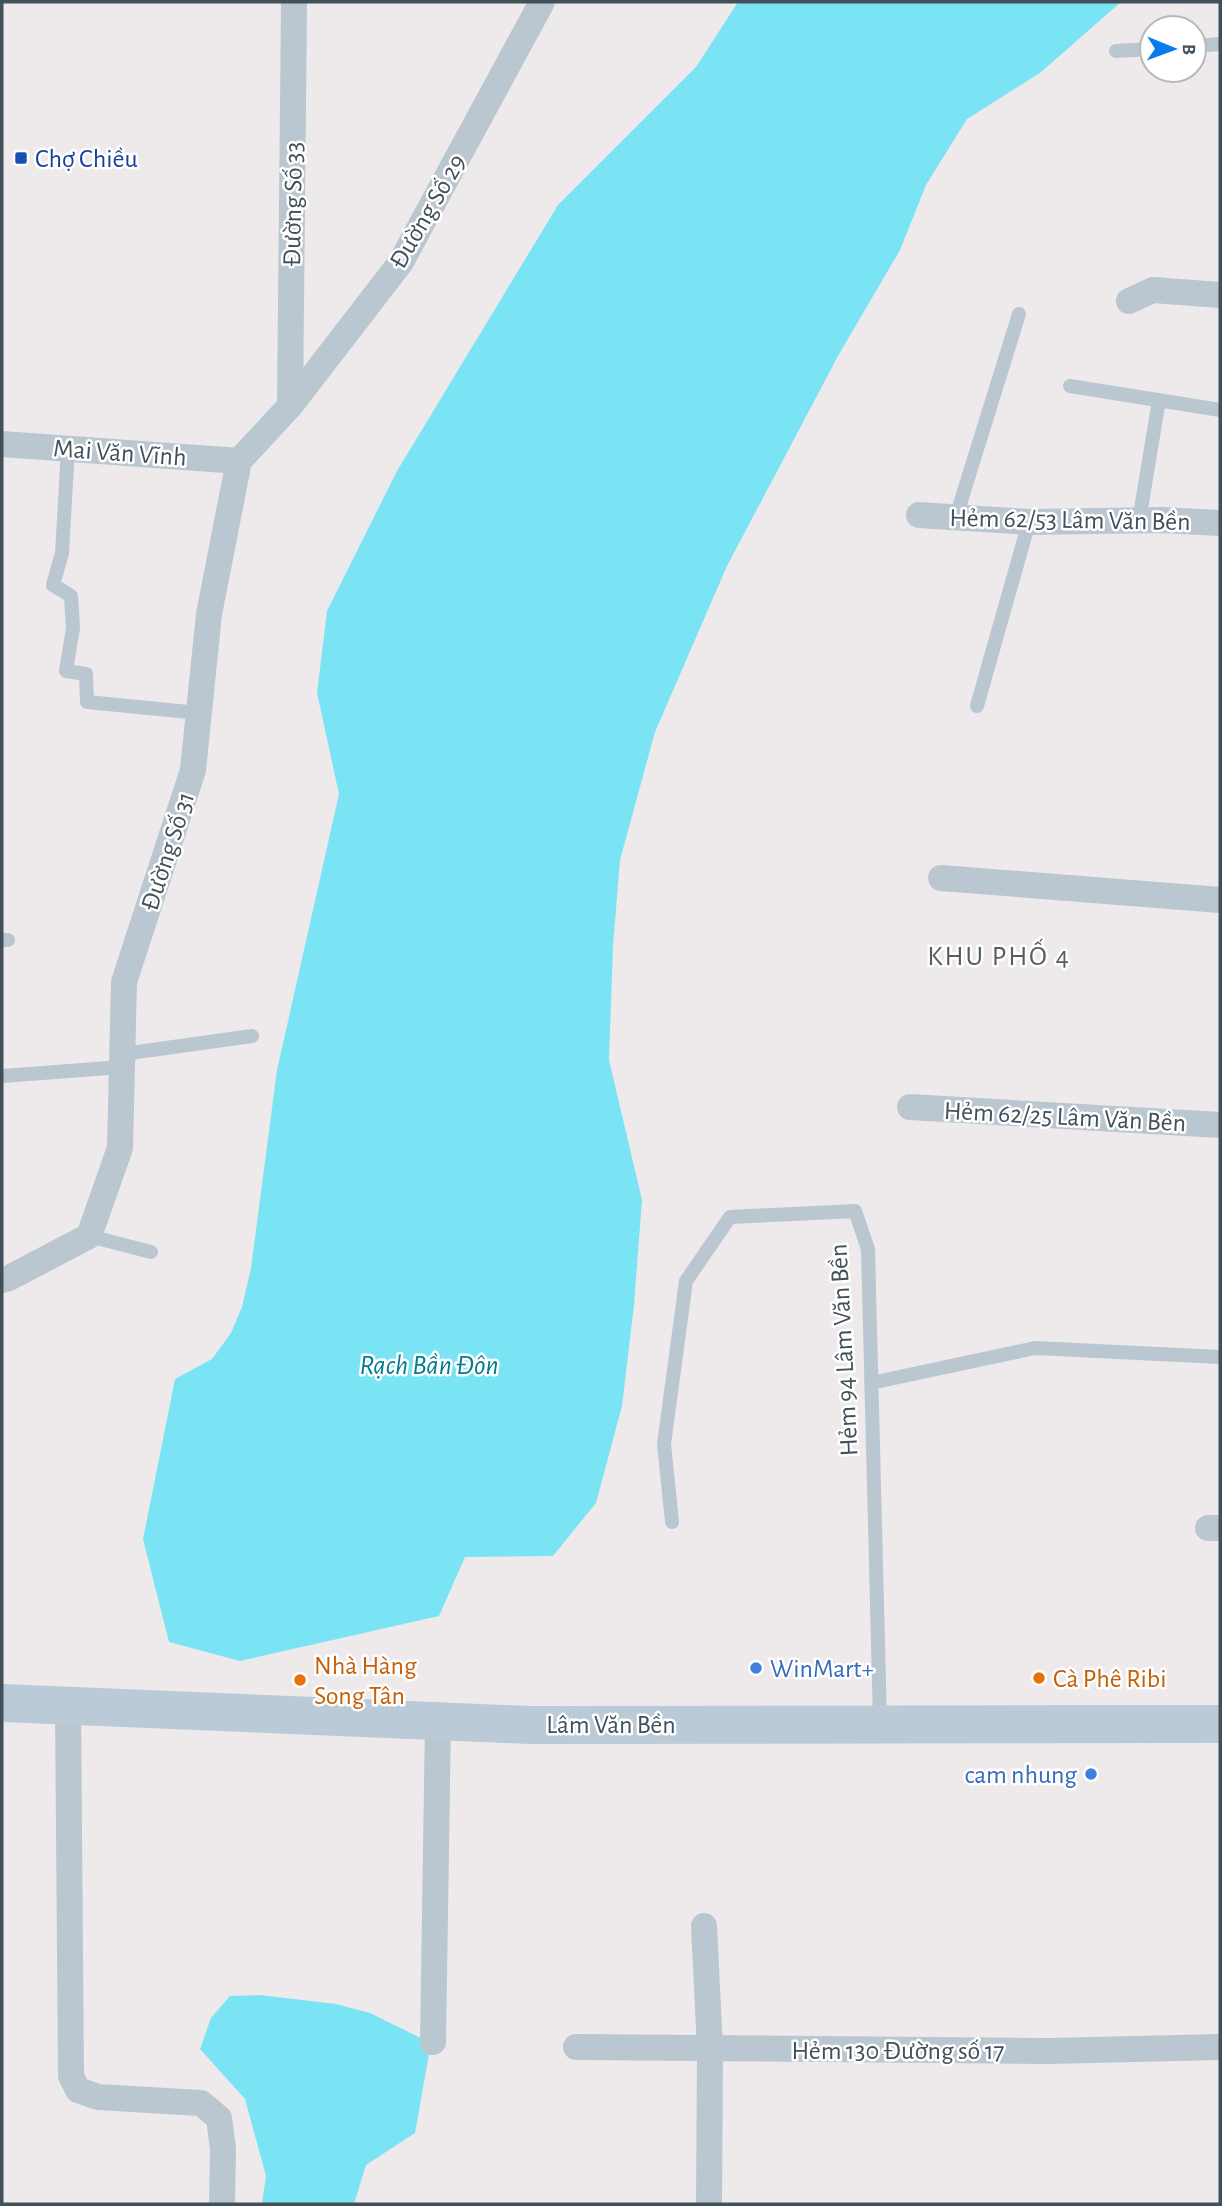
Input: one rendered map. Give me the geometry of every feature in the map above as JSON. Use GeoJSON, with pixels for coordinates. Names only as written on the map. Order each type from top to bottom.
{"type":"FeatureCollection","features":[{"type":"Feature","properties":{"kind":"street","name":"Đường Số 33"},"geometry":{"type":"LineString","coordinates":[[290,406],[294,2]]}},
{"type":"Feature","properties":{"kind":"street","name":"Đường Số 29"},"geometry":{"type":"LineString","coordinates":[[290,406],[401,262],[542,2]]}},
{"type":"Feature","properties":{"kind":"street"},"geometry":{"type":"LineString","coordinates":[[1129,302],[1153,290],[1220,295]]}},
{"type":"Feature","properties":{"kind":"street"},"geometry":{"type":"LineString","coordinates":[[239,461],[290,406]]}},
{"type":"Feature","properties":{"kind":"street","name":"Mai Văn Vĩnh"},"geometry":{"type":"LineString","coordinates":[[2,444],[239,461]]}},
{"type":"Feature","properties":{"kind":"street","name":"Đường Số 31"},"geometry":{"type":"LineString","coordinates":[[89,1236],[120,1148],[124,982],[193,770],[209,614],[239,461]]}},
{"type":"Feature","properties":{"kind":"street","name":"Hẻm 62/53 Lâm Văn Bền"},"geometry":{"type":"LineString","coordinates":[[919,515],[1029,522],[1220,523]]}},
{"type":"Feature","properties":{"kind":"street"},"geometry":{"type":"LineString","coordinates":[[941,878],[1220,901]]}},
{"type":"Feature","properties":{"kind":"street","name":"Hẻm 62/25 Lâm Văn Bền"},"geometry":{"type":"LineString","coordinates":[[910,1107],[1220,1125]]}},
{"type":"Feature","properties":{"kind":"street"},"geometry":{"type":"LineString","coordinates":[[2,1280],[89,1236]]}},
{"type":"Feature","properties":{"kind":"street","name":"Lâm Văn Bền"},"geometry":{"type":"LineString","coordinates":[[2,1703],[530,1725],[1220,1724]]}},
{"type":"Feature","properties":{"kind":"street"},"geometry":{"type":"LineString","coordinates":[[68,1707],[71,2076],[78,2090],[98,2097],[201,2103],[219,2118],[223,2149],[222,2204]]}},
{"type":"Feature","properties":{"kind":"street"},"geometry":{"type":"LineString","coordinates":[[433,2042],[438,1720]]}},
{"type":"Feature","properties":{"kind":"street"},"geometry":{"type":"LineString","coordinates":[[704,1926],[710,2049],[709,2204]]}},
{"type":"Feature","properties":{"kind":"street","name":"Hẻm 130 Đường số 17"},"geometry":{"type":"LineString","coordinates":[[576,2047],[1049,2051],[1220,2047]]}},
{"type":"Feature","properties":{"kind":"lane"},"geometry":{"type":"LineString","coordinates":[[1116,51],[1138,50]]}},
{"type":"Feature","properties":{"kind":"lane"},"geometry":{"type":"LineString","coordinates":[[956,517],[1019,314]]}},
{"type":"Feature","properties":{"kind":"lane"},"geometry":{"type":"LineString","coordinates":[[1070,386],[1220,410]]}},
{"type":"Feature","properties":{"kind":"lane"},"geometry":{"type":"LineString","coordinates":[[1139,521],[1159,400]]}},
{"type":"Feature","properties":{"kind":"lane"},"geometry":{"type":"LineString","coordinates":[[68,449],[62,553],[53,585],[71,596],[73,628],[66,671],[86,674],[86,702],[199,713]]}},
{"type":"Feature","properties":{"kind":"lane"},"geometry":{"type":"LineString","coordinates":[[977,706],[1029,522]]}},
{"type":"Feature","properties":{"kind":"lane"},"geometry":{"type":"LineString","coordinates":[[2,1076],[122,1060],[252,1036]]}},
{"type":"Feature","properties":{"kind":"lane","name":"Hẻm 94 Lâm Văn Bền"},"geometry":{"type":"LineString","coordinates":[[671,1522],[664,1444],[686,1282],[730,1217],[855,1211],[868,1249],[880,1724]]}},
{"type":"Feature","properties":{"kind":"lane"},"geometry":{"type":"LineString","coordinates":[[89,1236],[151,1252]]}},
{"type":"Feature","properties":{"kind":"lane"},"geometry":{"type":"LineString","coordinates":[[871,1383],[1035,1348],[1220,1357]]}},
{"type":"Feature","properties":{"kind":"water","name":"Rạch Bần Đôn"},"geometry":{"type":"Polygon","coordinates":[[[738,2],[1121,2],[1040,73],[967,119],[926,185],[900,250],[838,356],[727,566],[655,732],[620,860],[613,946],[609,1060],[642,1200],[634,1305],[622,1406],[596,1503],[553,1556],[465,1557],[439,1616],[240,1661],[169,1642],[143,1539],[175,1379],[212,1359],[231,1333],[242,1307],[251,1268],[277,1070],[339,794],[317,693],[327,611],[397,471],[558,205],[696,67],[738,2]]]}},
{"type":"Feature","properties":{"kind":"water"},"geometry":{"type":"Polygon","coordinates":[[[260,1995],[336,2004],[370,2013],[431,2043],[415,2133],[366,2165],[354,2204],[262,2204],[266,2176],[245,2099],[200,2049],[211,2018],[230,1996],[260,1995]]]}},
{"type":"Feature","properties":{"kind":"place","name":"Chợ Chiều"},"geometry":{"type":"Point","coordinates":[21,158]}},
{"type":"Feature","properties":{"kind":"place","name":"WinMart+"},"geometry":{"type":"Point","coordinates":[756,1668]}},
{"type":"Feature","properties":{"kind":"place","name":"Cà Phê Ribi"},"geometry":{"type":"Point","coordinates":[1039,1678]}},
{"type":"Feature","properties":{"kind":"place","name":"Nhà Hàng Song Tân"},"geometry":{"type":"Point","coordinates":[300,1680]}},
{"type":"Feature","properties":{"kind":"place","name":"cam nhung"},"geometry":{"type":"Point","coordinates":[1091,1774]}},
{"type":"Feature","properties":{"kind":"district","name":"KHU PHỐ 4"},"geometry":{"type":"Point","coordinates":[999,955]}}]}
